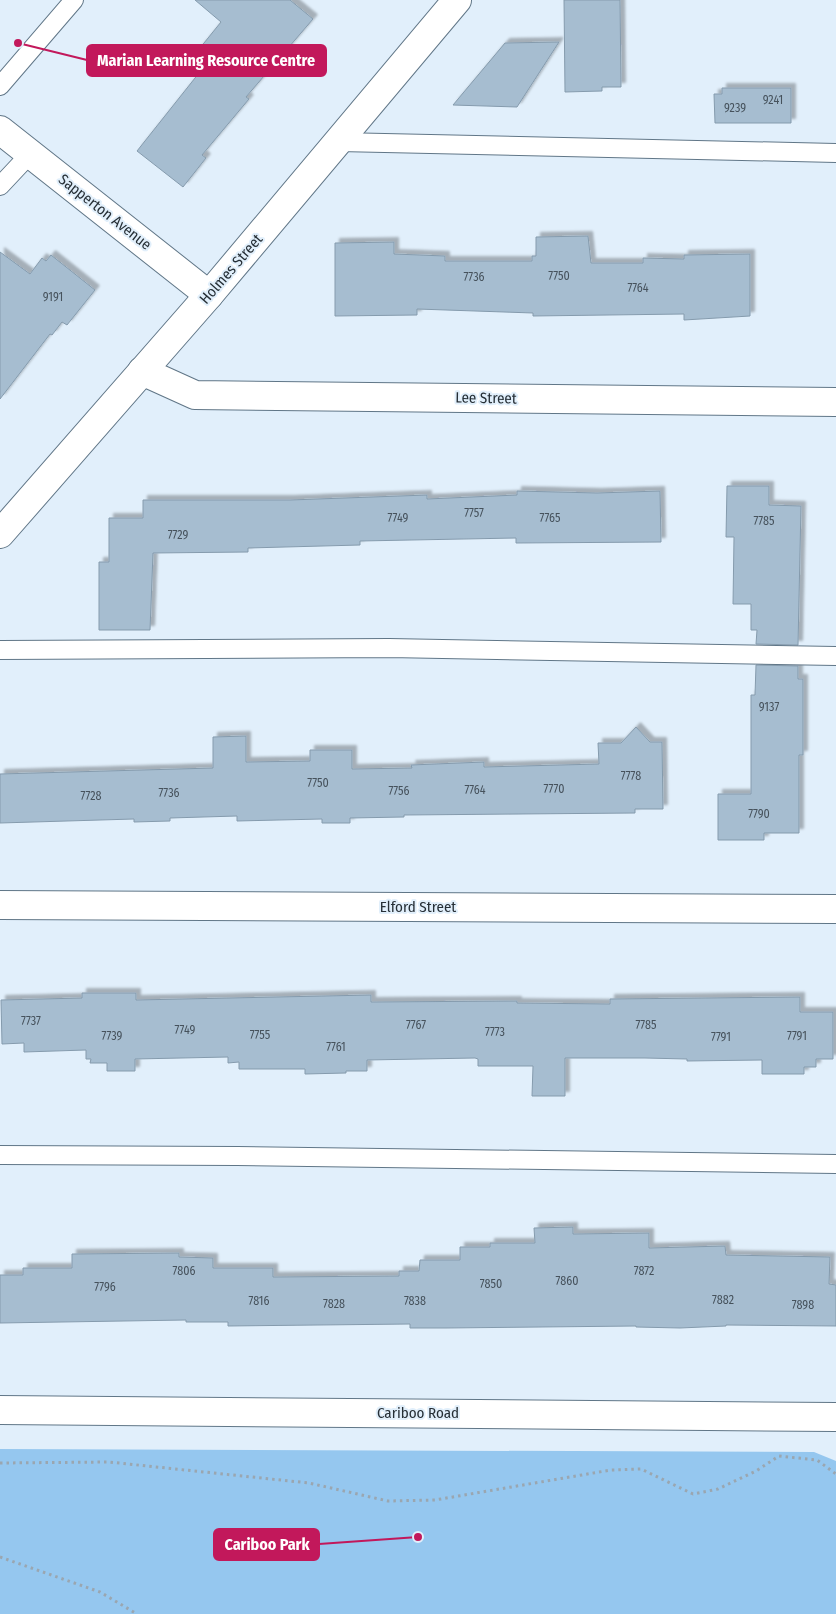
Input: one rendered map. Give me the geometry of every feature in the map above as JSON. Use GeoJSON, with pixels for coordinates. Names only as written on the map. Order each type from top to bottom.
{"type":"FeatureCollection","features":[{"type":"Feature","properties":{"kind":"street","name":"Holmes Street"},"geometry":{"type":"LineString","coordinates":[[0,534],[209,295],[458,0]]}},
{"type":"Feature","properties":{"kind":"street","name":"Sapperton Avenue"},"geometry":{"type":"LineString","coordinates":[[0,130],[209,295]]}},
{"type":"Feature","properties":{"kind":"street","name":"Lee Street"},"geometry":{"type":"LineString","coordinates":[[142,371],[195,395],[836,402]]}},
{"type":"Feature","properties":{"kind":"street","name":"Elford Street"},"geometry":{"type":"LineString","coordinates":[[0,905],[836,909]]}},
{"type":"Feature","properties":{"kind":"street","name":"Cariboo Road"},"geometry":{"type":"LineString","coordinates":[[0,1410],[836,1417]]}},
{"type":"Feature","properties":{"kind":"lane"},"geometry":{"type":"LineString","coordinates":[[0,86],[74,0]]}},
{"type":"Feature","properties":{"kind":"lane"},"geometry":{"type":"LineString","coordinates":[[339,142],[836,152]]}},
{"type":"Feature","properties":{"kind":"lane"},"geometry":{"type":"LineString","coordinates":[[0,186],[30,154]]}},
{"type":"Feature","properties":{"kind":"lane"},"geometry":{"type":"LineString","coordinates":[[0,650],[389,648],[836,656]]}},
{"type":"Feature","properties":{"kind":"lane"},"geometry":{"type":"LineString","coordinates":[[0,1155],[237,1156],[836,1164]]}},
{"type":"Feature","properties":{"kind":"path"},"geometry":{"type":"LineString","coordinates":[[0,1463],[108,1462],[309,1483],[388,1501],[435,1500],[611,1470],[641,1469],[693,1494],[718,1489],[756,1471],[780,1456],[818,1460],[836,1474]]}},
{"type":"Feature","properties":{"kind":"path"},"geometry":{"type":"LineString","coordinates":[[0,1557],[100,1592],[136,1614]]}},
{"type":"Feature","properties":{"kind":"shaded area"},"geometry":{"type":"Polygon","coordinates":[[[0,1449],[814,1452],[836,1461],[836,1614],[0,1614],[0,1449]]]}},
{"type":"Feature","properties":{"kind":"building"},"geometry":{"type":"Polygon","coordinates":[[[195,0],[290,0],[313,19],[246,97],[249,99],[202,155],[206,158],[183,187],[137,151],[199,73],[187,64],[221,22],[195,0]]]}},
{"type":"Feature","properties":{"kind":"building"},"geometry":{"type":"Polygon","coordinates":[[[564,0],[620,0],[621,87],[602,87],[602,91],[565,92],[564,0]]]}},
{"type":"Feature","properties":{"kind":"building"},"geometry":{"type":"Polygon","coordinates":[[[559,42],[517,107],[453,105],[505,43],[559,42]]]}},
{"type":"Feature","properties":{"kind":"building"},"geometry":{"type":"Polygon","coordinates":[[[722,88],[791,88],[791,123],[715,123],[714,94],[722,94],[722,88]]]}},
{"type":"Feature","properties":{"kind":"building"},"geometry":{"type":"Polygon","coordinates":[[[588,236],[591,263],[643,263],[643,258],[684,259],[684,255],[750,254],[750,316],[684,320],[684,314],[533,316],[533,313],[417,309],[417,315],[335,316],[335,243],[394,242],[394,254],[445,256],[445,261],[532,261],[532,256],[536,256],[536,237],[588,236]]]}},
{"type":"Feature","properties":{"kind":"building"},"geometry":{"type":"Polygon","coordinates":[[[0,252],[30,274],[42,258],[46,261],[51,255],[95,290],[67,325],[62,322],[52,335],[50,334],[0,399],[0,252]]]}},
{"type":"Feature","properties":{"kind":"building"},"geometry":{"type":"Polygon","coordinates":[[[727,486],[769,486],[769,505],[801,506],[798,645],[756,644],[757,630],[751,630],[751,604],[733,604],[734,537],[726,537],[727,486]]]}},
{"type":"Feature","properties":{"kind":"building"},"geometry":{"type":"Polygon","coordinates":[[[517,491],[597,493],[660,491],[661,542],[516,543],[516,538],[360,541],[360,545],[248,548],[248,552],[153,553],[150,630],[99,630],[99,562],[109,562],[109,518],[143,518],[143,500],[290,500],[427,495],[427,499],[517,495],[517,491]]]}},
{"type":"Feature","properties":{"kind":"building"},"geometry":{"type":"Polygon","coordinates":[[[756,665],[798,666],[798,679],[803,679],[803,755],[799,755],[799,833],[764,833],[764,840],[718,840],[718,794],[751,794],[751,695],[755,695],[756,665]]]}},
{"type":"Feature","properties":{"kind":"building"},"geometry":{"type":"Polygon","coordinates":[[[636,727],[650,742],[662,742],[663,809],[635,809],[635,813],[404,815],[404,817],[350,818],[350,823],[322,823],[322,819],[237,821],[237,816],[170,818],[170,821],[134,822],[134,819],[0,823],[0,774],[213,768],[213,737],[246,736],[246,762],[310,761],[310,750],[352,750],[352,769],[412,768],[411,765],[484,762],[484,767],[599,764],[598,743],[621,743],[636,727]]]}},
{"type":"Feature","properties":{"kind":"building"},"geometry":{"type":"Polygon","coordinates":[[[82,993],[136,993],[136,1000],[371,995],[371,1002],[517,1001],[517,1003],[610,1004],[610,999],[800,997],[800,1012],[833,1012],[833,1059],[816,1059],[816,1067],[804,1067],[804,1074],[762,1074],[762,1060],[687,1061],[687,1059],[565,1058],[565,1096],[532,1096],[533,1066],[478,1066],[478,1059],[475,1058],[367,1060],[367,1071],[305,1074],[305,1069],[239,1069],[239,1062],[228,1063],[228,1057],[135,1059],[135,1071],[107,1071],[107,1063],[90,1063],[91,1059],[86,1059],[86,1050],[24,1052],[24,1043],[2,1044],[1,1000],[82,998],[82,993]]]}},
{"type":"Feature","properties":{"kind":"building"},"geometry":{"type":"Polygon","coordinates":[[[573,1227],[573,1234],[649,1233],[649,1248],[725,1246],[726,1255],[830,1257],[829,1284],[836,1285],[836,1326],[726,1325],[680,1328],[636,1326],[410,1328],[410,1324],[228,1326],[228,1322],[186,1322],[186,1320],[0,1323],[0,1275],[23,1275],[23,1268],[72,1268],[72,1254],[179,1253],[179,1257],[213,1258],[213,1268],[273,1268],[273,1277],[399,1276],[399,1271],[419,1271],[420,1260],[460,1260],[460,1247],[490,1247],[490,1243],[535,1243],[534,1228],[573,1227]]]}},
{"type":"Feature","properties":{"kind":"place","name":"Marian Learning Resource Centre"},"geometry":{"type":"Point","coordinates":[18,43]}},
{"type":"Feature","properties":{"kind":"place","name":"Cariboo Park"},"geometry":{"type":"Point","coordinates":[418,1537]}}]}
